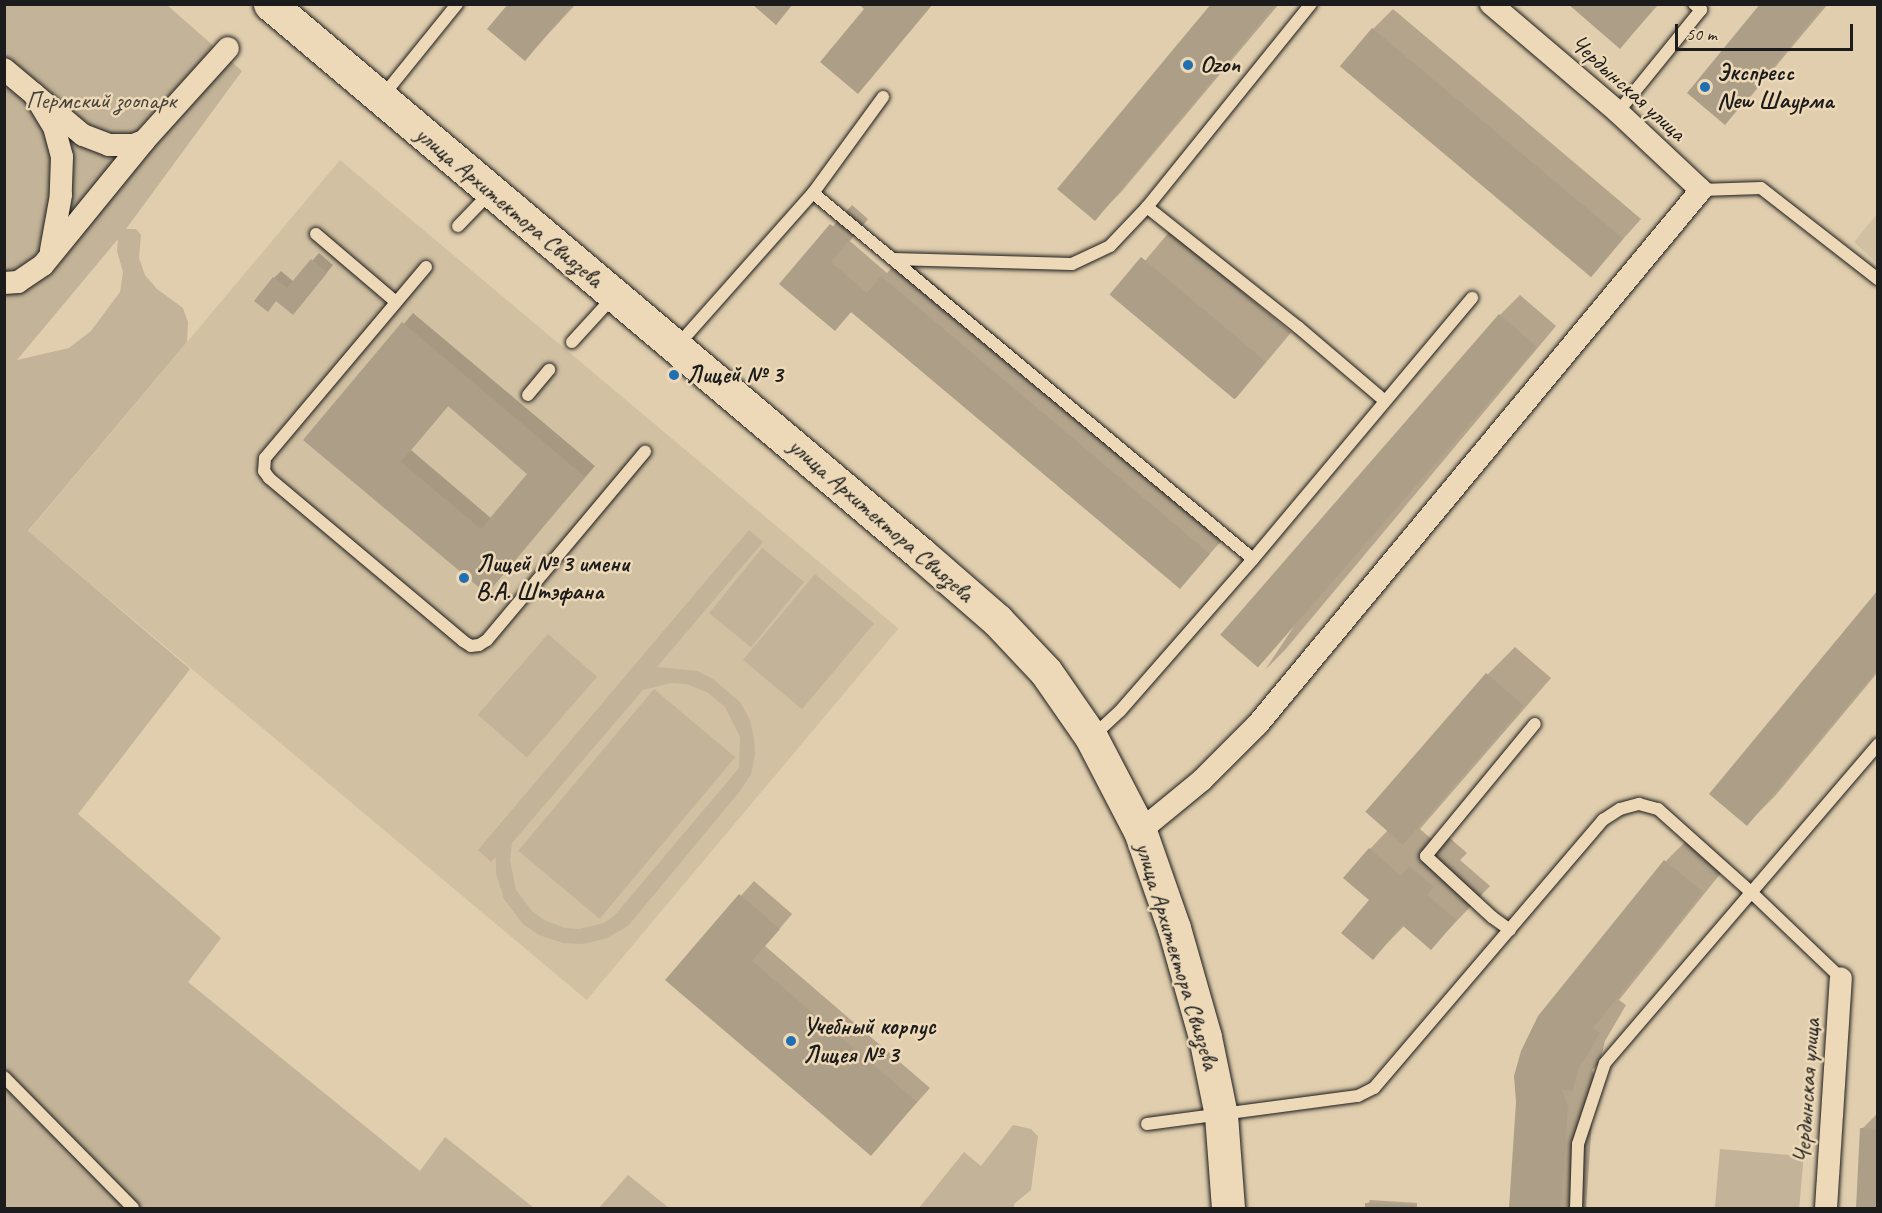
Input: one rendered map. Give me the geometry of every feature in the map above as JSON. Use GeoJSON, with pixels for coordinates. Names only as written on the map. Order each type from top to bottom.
{"type":"FeatureCollection","features":[{"type":"Feature","properties":{"kind":"main road","name":"улица Архитектора Свиязева"},"geometry":{"type":"LineString","coordinates":[[270,4],[998,620],[1046,672],[1091,737],[1140,831],[1174,928],[1202,1026],[1221,1115],[1228,1209]]}},
{"type":"Feature","properties":{"kind":"street","name":"Чердынская улица"},"geometry":{"type":"LineString","coordinates":[[1491,4],[1618,112],[1701,190]]}},
{"type":"Feature","properties":{"kind":"street"},"geometry":{"type":"LineString","coordinates":[[4,283],[18,282],[33,274],[50,257],[144,141],[228,48]]}},
{"type":"Feature","properties":{"kind":"street"},"geometry":{"type":"LineString","coordinates":[[4,69],[72,127],[98,142],[122,146],[144,141]]}},
{"type":"Feature","properties":{"kind":"street"},"geometry":{"type":"LineString","coordinates":[[34,94],[54,127],[62,157],[59,217],[50,257]]}},
{"type":"Feature","properties":{"kind":"street"},"geometry":{"type":"LineString","coordinates":[[1140,831],[1202,780],[1251,732],[1701,190]]}},
{"type":"Feature","properties":{"kind":"street","name":"Чердынская улица"},"geometry":{"type":"LineString","coordinates":[[1826,1209],[1842,978]]}},
{"type":"Feature","properties":{"kind":"lane"},"geometry":{"type":"LineString","coordinates":[[380,99],[457,4]]}},
{"type":"Feature","properties":{"kind":"lane"},"geometry":{"type":"LineString","coordinates":[[893,259],[1072,264],[1110,246],[1147,207],[1311,4]]}},
{"type":"Feature","properties":{"kind":"lane"},"geometry":{"type":"LineString","coordinates":[[1618,112],[1701,6]]}},
{"type":"Feature","properties":{"kind":"lane"},"geometry":{"type":"LineString","coordinates":[[676,347],[813,193],[883,97]]}},
{"type":"Feature","properties":{"kind":"lane"},"geometry":{"type":"LineString","coordinates":[[1701,190],[1761,188],[1878,279]]}},
{"type":"Feature","properties":{"kind":"lane"},"geometry":{"type":"LineString","coordinates":[[458,226],[491,192]]}},
{"type":"Feature","properties":{"kind":"lane"},"geometry":{"type":"LineString","coordinates":[[813,193],[1253,558]]}},
{"type":"Feature","properties":{"kind":"lane"},"geometry":{"type":"LineString","coordinates":[[1147,207],[1298,327],[1385,401]]}},
{"type":"Feature","properties":{"kind":"lane"},"geometry":{"type":"LineString","coordinates":[[316,234],[396,302]]}},
{"type":"Feature","properties":{"kind":"lane"},"geometry":{"type":"LineString","coordinates":[[426,267],[265,458],[264,471],[471,646],[479,645],[487,640],[645,452]]}},
{"type":"Feature","properties":{"kind":"lane"},"geometry":{"type":"LineString","coordinates":[[572,342],[615,295]]}},
{"type":"Feature","properties":{"kind":"lane"},"geometry":{"type":"LineString","coordinates":[[1091,737],[1120,711],[1253,558],[1472,298]]}},
{"type":"Feature","properties":{"kind":"lane"},"geometry":{"type":"LineString","coordinates":[[528,395],[549,370]]}},
{"type":"Feature","properties":{"kind":"lane"},"geometry":{"type":"LineString","coordinates":[[1510,930],[1426,856],[1535,724]]}},
{"type":"Feature","properties":{"kind":"lane"},"geometry":{"type":"LineString","coordinates":[[1576,1209],[1578,1144],[1605,1063],[1878,744]]}},
{"type":"Feature","properties":{"kind":"lane"},"geometry":{"type":"LineString","coordinates":[[1146,1124],[1358,1096],[1374,1088],[1603,820],[1620,809],[1639,804],[1658,809],[1842,978]]}},
{"type":"Feature","properties":{"kind":"lane"},"geometry":{"type":"LineString","coordinates":[[4,1077],[133,1209]]}},
{"type":"Feature","properties":{"kind":"shaded area","name":"Лицей № 3 имени В.А. Штэфана"},"geometry":{"type":"Polygon","coordinates":[[[340,160],[898,629],[587,1000],[28,532],[340,160]]]}},
{"type":"Feature","properties":{"kind":"shaded area"},"geometry":{"type":"Polygon","coordinates":[[[1877,214],[1877,263],[1854,242],[1877,214]]]}},
{"type":"Feature","properties":{"kind":"green space","name":"Пермский зоопарк"},"geometry":{"type":"Polygon","coordinates":[[[5,5],[167,5],[242,71],[126,229],[136,229],[141,235],[139,258],[145,275],[157,289],[183,308],[188,322],[187,342],[28,531],[190,669],[78,814],[221,938],[188,982],[420,1171],[445,1137],[534,1208],[5,1208],[5,5]],[[118,239],[17,360],[69,348],[91,331],[120,292],[123,272],[117,251],[118,239]]]}},
{"type":"Feature","properties":{"kind":"green space"},"geometry":{"type":"Polygon","coordinates":[[[749,530],[763,542],[657,667],[697,671],[713,679],[740,702],[750,720],[754,738],[755,755],[751,774],[740,791],[628,926],[607,938],[583,944],[563,943],[539,935],[523,924],[504,899],[496,873],[496,857],[491,862],[478,850],[749,530]],[[671,683],[643,690],[512,843],[510,860],[516,890],[532,911],[544,920],[565,928],[579,929],[604,923],[615,915],[739,768],[740,737],[725,707],[707,692],[686,684],[671,683]]]}},
{"type":"Feature","properties":{"kind":"green space"},"geometry":{"type":"Polygon","coordinates":[[[762,548],[804,582],[751,647],[709,613],[762,548]]]}},
{"type":"Feature","properties":{"kind":"green space"},"geometry":{"type":"Polygon","coordinates":[[[815,574],[874,623],[802,709],[743,660],[815,574]]]}},
{"type":"Feature","properties":{"kind":"green space"},"geometry":{"type":"Polygon","coordinates":[[[548,634],[597,677],[527,757],[478,715],[548,634]]]}},
{"type":"Feature","properties":{"kind":"green space"},"geometry":{"type":"Polygon","coordinates":[[[654,689],[735,757],[600,919],[518,851],[654,689]]]}},
{"type":"Feature","properties":{"kind":"green space"},"geometry":{"type":"Polygon","coordinates":[[[1013,1125],[1031,1129],[1038,1136],[1031,1190],[1014,1204],[1014,1208],[919,1208],[964,1152],[981,1166],[1013,1125]]]}},
{"type":"Feature","properties":{"kind":"green space"},"geometry":{"type":"Polygon","coordinates":[[[1720,1149],[1804,1156],[1799,1208],[1715,1208],[1720,1149]]]}},
{"type":"Feature","properties":{"kind":"green space"},"geometry":{"type":"Polygon","coordinates":[[[628,1175],[669,1208],[599,1208],[628,1175]]]}},
{"type":"Feature","properties":{"kind":"building"},"geometry":{"type":"Polygon","coordinates":[[[508,4],[573,4],[525,61],[487,29],[508,4]]]}},
{"type":"Feature","properties":{"kind":"building"},"geometry":{"type":"Polygon","coordinates":[[[752,4],[793,4],[776,25],[752,4]]]}},
{"type":"Feature","properties":{"kind":"building"},"geometry":{"type":"Polygon","coordinates":[[[859,4],[933,4],[858,94],[820,62],[864,9],[859,4]]]}},
{"type":"Feature","properties":{"kind":"building"},"geometry":{"type":"Polygon","coordinates":[[[1211,4],[1276,4],[1095,221],[1057,189],[1211,4]]]}},
{"type":"Feature","properties":{"kind":"building"},"geometry":{"type":"Polygon","coordinates":[[[1568,4],[1646,4],[1653,10],[1620,49],[1568,4]]]}},
{"type":"Feature","properties":{"kind":"building"},"geometry":{"type":"Polygon","coordinates":[[[1760,4],[1825,4],[1725,125],[1687,93],[1760,4]]]}},
{"type":"Feature","properties":{"kind":"building"},"geometry":{"type":"Polygon","coordinates":[[[1372,28],[1623,239],[1591,277],[1340,66],[1372,28]]]}},
{"type":"Feature","properties":{"kind":"building"},"geometry":{"type":"Polygon","coordinates":[[[830,224],[849,240],[831,262],[867,293],[881,276],[1210,554],[1180,589],[851,312],[835,331],[779,284],[830,224]]]}},
{"type":"Feature","properties":{"kind":"building"},"geometry":{"type":"Polygon","coordinates":[[[1141,257],[1266,362],[1234,399],[1110,295],[1141,257]]]}},
{"type":"Feature","properties":{"kind":"building"},"geometry":{"type":"Polygon","coordinates":[[[311,259],[327,273],[293,315],[276,301],[268,312],[254,301],[273,277],[287,288],[311,259]]]}},
{"type":"Feature","properties":{"kind":"building"},"geometry":{"type":"Polygon","coordinates":[[[1499,314],[1537,347],[1258,668],[1220,635],[1499,314]]]}},
{"type":"Feature","properties":{"kind":"building"},"geometry":{"type":"Polygon","coordinates":[[[402,322],[585,477],[487,594],[303,440],[402,322]],[[448,406],[401,462],[481,529],[527,474],[448,406]]]}},
{"type":"Feature","properties":{"kind":"building"},"geometry":{"type":"Polygon","coordinates":[[[1878,590],[1878,669],[1747,826],[1709,794],[1878,590]]]}},
{"type":"Feature","properties":{"kind":"building"},"geometry":{"type":"Polygon","coordinates":[[[1486,673],[1524,706],[1403,845],[1365,812],[1486,673]]]}},
{"type":"Feature","properties":{"kind":"building"},"geometry":{"type":"Polygon","coordinates":[[[1369,848],[1401,876],[1409,866],[1434,887],[1427,895],[1457,920],[1431,950],[1402,925],[1373,960],[1341,933],[1369,900],[1343,878],[1369,848]]]}},
{"type":"Feature","properties":{"kind":"building"},"geometry":{"type":"Polygon","coordinates":[[[1664,860],[1703,892],[1593,1028],[1600,1033],[1578,1070],[1573,1091],[1562,1090],[1568,1106],[1561,1208],[1509,1208],[1516,1102],[1514,1076],[1521,1051],[1538,1016],[1664,860]]]}},
{"type":"Feature","properties":{"kind":"building","name":"Учебный корпус Лицея № 3"},"geometry":{"type":"Polygon","coordinates":[[[739,894],[780,929],[752,961],[917,1102],[871,1156],[665,980],[739,894]]]}},
{"type":"Feature","properties":{"kind":"building"},"geometry":{"type":"Polygon","coordinates":[[[1860,1128],[1878,1129],[1878,1208],[1856,1208],[1860,1128]]]}},
{"type":"Feature","properties":{"kind":"building"},"geometry":{"type":"Polygon","coordinates":[[[1365,1203],[1415,1205],[1415,1208],[1365,1208],[1365,1203]]]}},
{"type":"Feature","properties":{"kind":"place","name":"Ozon"},"geometry":{"type":"Point","coordinates":[1188,65]}},
{"type":"Feature","properties":{"kind":"place","name":"Экспресс New Шаурма"},"geometry":{"type":"Point","coordinates":[1705,87]}},
{"type":"Feature","properties":{"kind":"place","name":"Лицей № 3"},"geometry":{"type":"Point","coordinates":[674,375]}},
{"type":"Feature","properties":{"kind":"place","name":"Лицей № 3 имени В.А. Штэфана"},"geometry":{"type":"Point","coordinates":[464,578]}},
{"type":"Feature","properties":{"kind":"place","name":"Учебный корпус Лицея № 3"},"geometry":{"type":"Point","coordinates":[791,1041]}}]}
